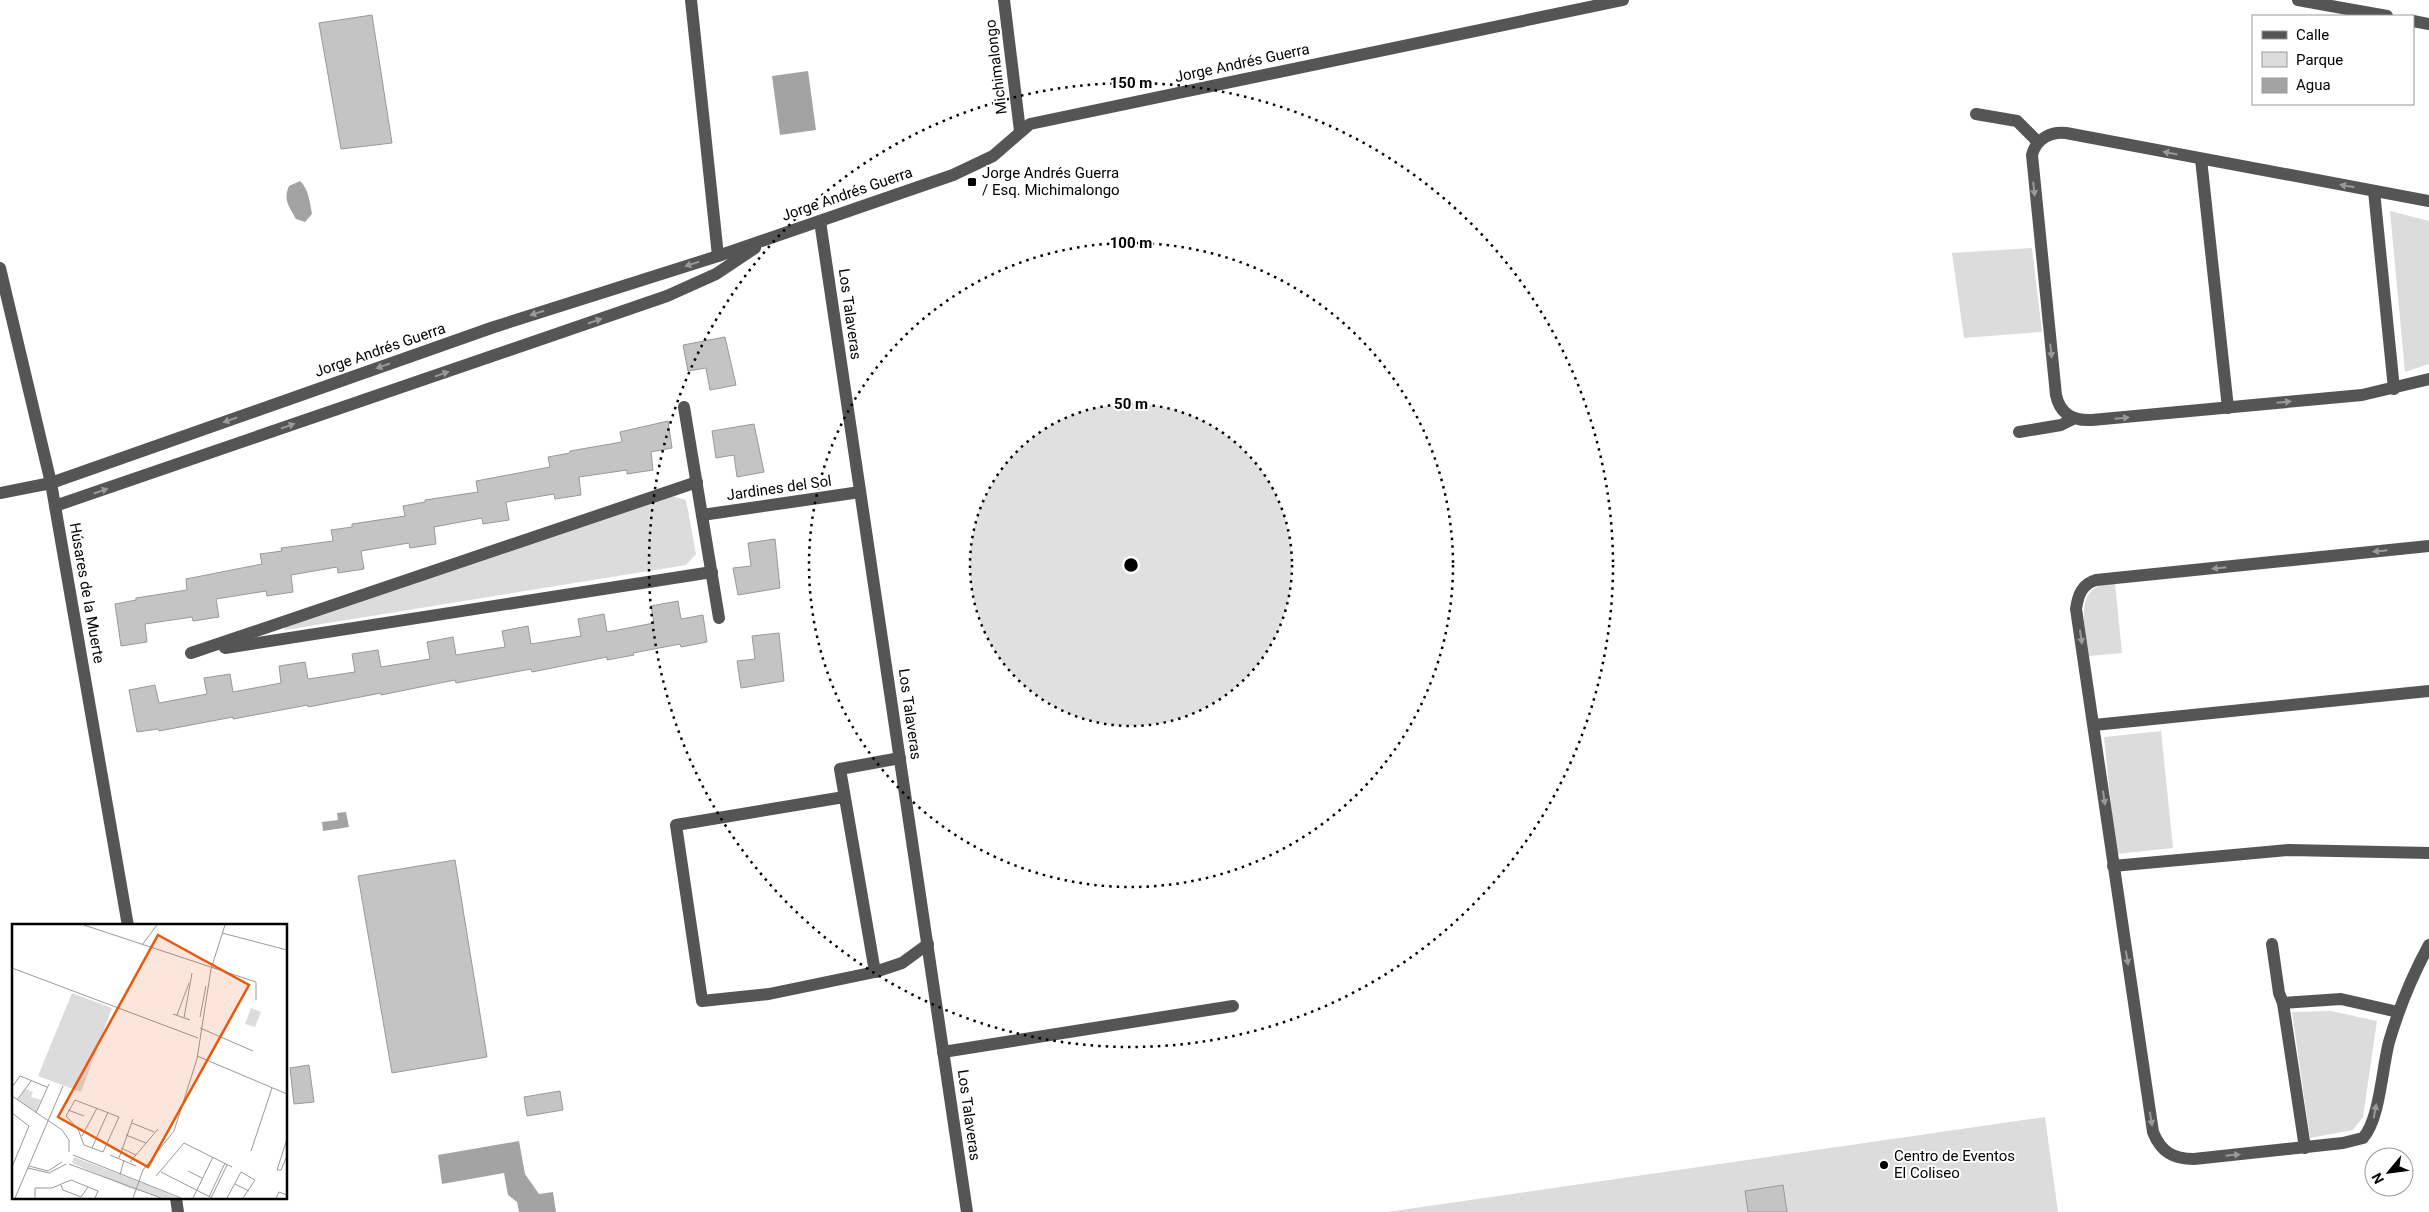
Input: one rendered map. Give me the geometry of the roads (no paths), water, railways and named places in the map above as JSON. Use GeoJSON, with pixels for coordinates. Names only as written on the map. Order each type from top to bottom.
{"type":"FeatureCollection","features":[{"type":"Feature","properties":{"kind":"street"},"geometry":{"type":"LineString","coordinates":[[691,0],[718,256]]}},
{"type":"Feature","properties":{"kind":"street","name":"Michimalongo"},"geometry":{"type":"LineString","coordinates":[[1004,0],[1020,131]]}},
{"type":"Feature","properties":{"kind":"street","name":"Jorge Andrés Guerra"},"geometry":{"type":"LineString","coordinates":[[0,493],[51,483],[494,327],[718,256],[953,175],[993,156],[1030,124],[1623,0]]}},
{"type":"Feature","properties":{"kind":"street"},"geometry":{"type":"LineString","coordinates":[[2298,0],[2381,15]]}},
{"type":"Feature","properties":{"kind":"street"},"geometry":{"type":"LineString","coordinates":[[2414,21],[2429,24]]}},
{"type":"Feature","properties":{"kind":"street"},"geometry":{"type":"LineString","coordinates":[[1976,114],[2017,121],[2038,142]]}},
{"type":"Feature","properties":{"kind":"street"},"geometry":{"type":"LineString","coordinates":[[2073,419],[2062,410],[2056,395],[2031,160],[2033,150],[2038,142],[2046,136],[2060,132],[2429,201]]}},
{"type":"Feature","properties":{"kind":"street"},"geometry":{"type":"LineString","coordinates":[[2201,159],[2228,408]]}},
{"type":"Feature","properties":{"kind":"street"},"geometry":{"type":"LineString","coordinates":[[2374,191],[2394,389]]}},
{"type":"Feature","properties":{"kind":"street","name":"Los Talaveras"},"geometry":{"type":"LineString","coordinates":[[820,221],[967,1212]]}},
{"type":"Feature","properties":{"kind":"street","name":"Jorge Andrés Guerra"},"geometry":{"type":"LineString","coordinates":[[55,506],[667,296],[716,274],[771,238]]}},
{"type":"Feature","properties":{"kind":"street","name":"Húsares de la Muerte"},"geometry":{"type":"LineString","coordinates":[[0,268],[51,483],[128,924]]}},
{"type":"Feature","properties":{"kind":"street"},"geometry":{"type":"LineString","coordinates":[[2019,432],[2061,425],[2073,419],[2092,420],[2362,395],[2394,389],[2429,379]]}},
{"type":"Feature","properties":{"kind":"street"},"geometry":{"type":"LineString","coordinates":[[684,407],[719,618]]}},
{"type":"Feature","properties":{"kind":"street"},"geometry":{"type":"LineString","coordinates":[[697,482],[191,653],[712,572]]}},
{"type":"Feature","properties":{"kind":"street","name":"Jardines del Sol"},"geometry":{"type":"LineString","coordinates":[[702,516],[860,492]]}},
{"type":"Feature","properties":{"kind":"street"},"geometry":{"type":"LineString","coordinates":[[2429,546],[2090,582],[2078,596],[2076,609],[2153,1132],[2160,1147],[2176,1158],[2194,1159],[2305,1148],[2359,1140],[2371,1128],[2385,1056],[2398,1012],[2407,988],[2429,945]]}},
{"type":"Feature","properties":{"kind":"street"},"geometry":{"type":"LineString","coordinates":[[2094,725],[2429,691]]}},
{"type":"Feature","properties":{"kind":"street"},"geometry":{"type":"LineString","coordinates":[[875,972],[840,769],[900,758]]}},
{"type":"Feature","properties":{"kind":"street"},"geometry":{"type":"LineString","coordinates":[[844,797],[676,825],[702,1001],[769,994],[875,972],[902,963],[928,944]]}},
{"type":"Feature","properties":{"kind":"street"},"geometry":{"type":"LineString","coordinates":[[2113,866],[2289,850],[2429,853]]}},
{"type":"Feature","properties":{"kind":"street"},"geometry":{"type":"LineString","coordinates":[[2272,944],[2305,1148]]}},
{"type":"Feature","properties":{"kind":"street"},"geometry":{"type":"LineString","coordinates":[[2283,1003],[2340,999],[2398,1012]]}},
{"type":"Feature","properties":{"kind":"street"},"geometry":{"type":"LineString","coordinates":[[943,1052],[1233,1006]]}},
{"type":"Feature","properties":{"kind":"water"},"geometry":{"type":"Polygon","coordinates":[[[808,71],[816,130],[780,135],[772,76],[808,71]]]}},
{"type":"Feature","properties":{"kind":"water"},"geometry":{"type":"Polygon","coordinates":[[[300,181],[307,192],[312,214],[305,222],[296,219],[287,199],[289,186],[300,181]]]}},
{"type":"Feature","properties":{"kind":"water"},"geometry":{"type":"Polygon","coordinates":[[[346,812],[349,827],[323,831],[322,822],[338,820],[337,813],[346,812]]]}},
{"type":"Feature","properties":{"kind":"water"},"geometry":{"type":"Polygon","coordinates":[[[519,1141],[525,1174],[539,1194],[553,1192],[556,1212],[519,1212],[517,1202],[508,1195],[504,1173],[442,1184],[438,1155],[519,1141]]]}},
{"type":"Feature","properties":{"kind":"place","name":"Jorge Andrés Guerra / Esq. Michimalongo"},"geometry":{"type":"Point","coordinates":[972,182]}},
{"type":"Feature","properties":{"kind":"place","name":"Centro de Eventos El Coliseo"},"geometry":{"type":"Point","coordinates":[1884,1165]}}]}
